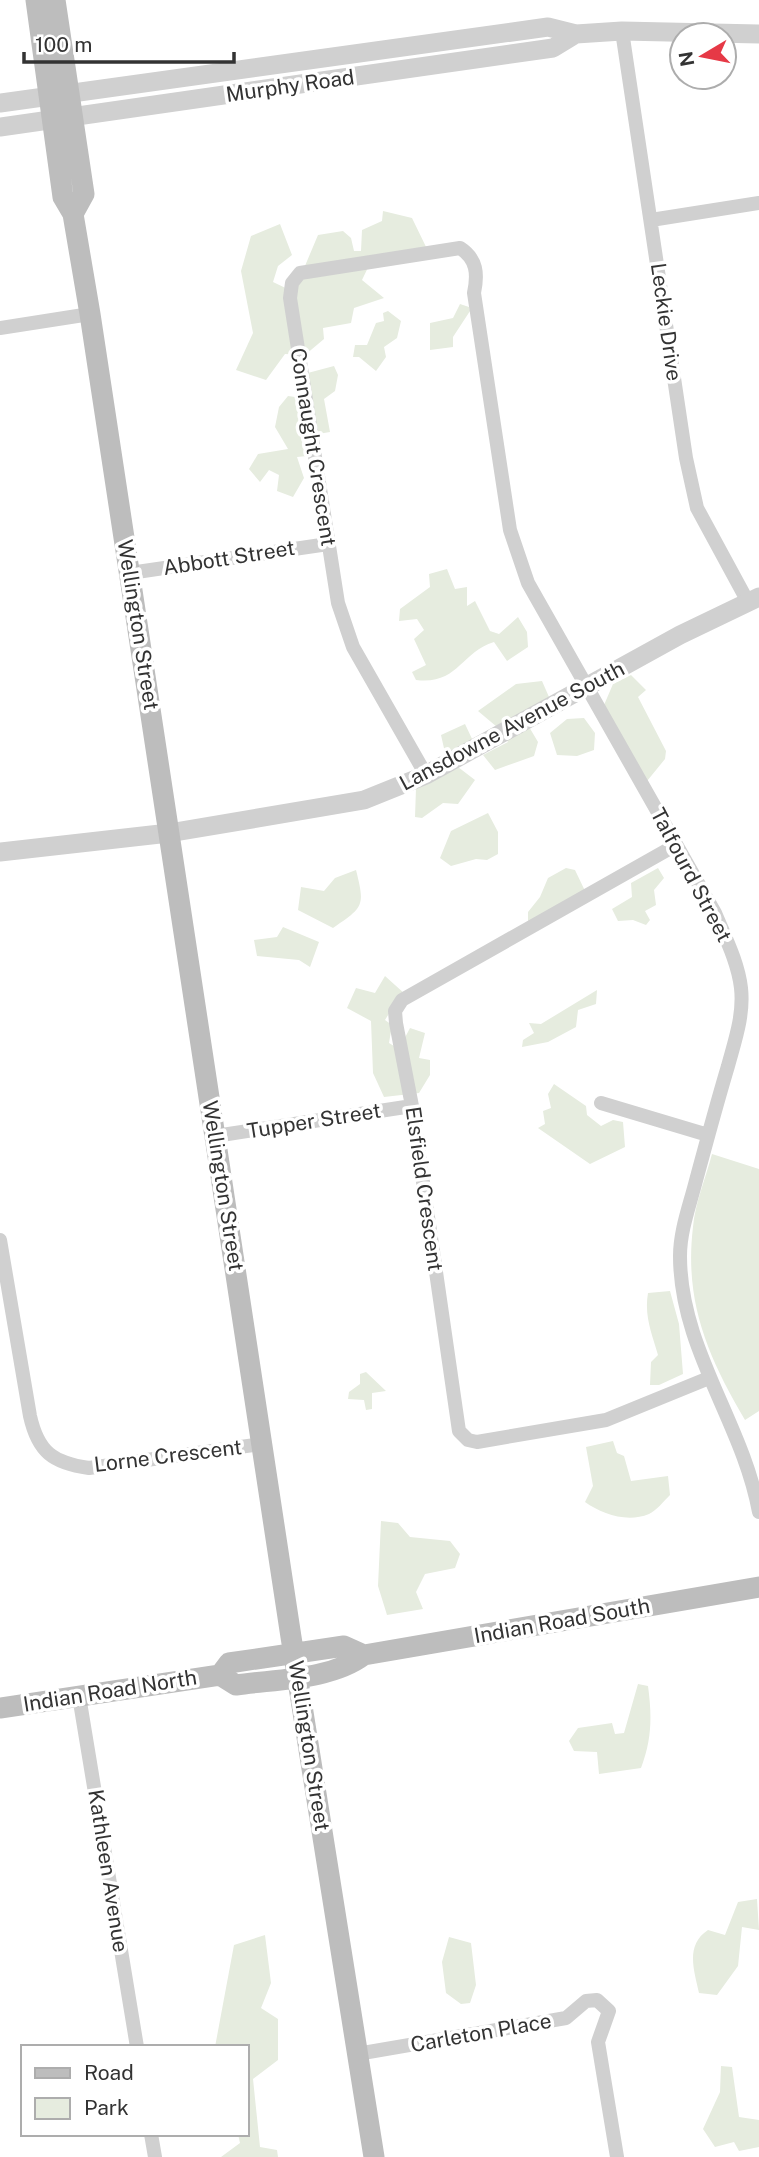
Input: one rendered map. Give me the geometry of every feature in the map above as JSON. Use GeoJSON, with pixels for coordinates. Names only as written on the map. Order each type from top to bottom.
{"type":"FeatureCollection","features":[{"type":"Feature","properties":{"kind":"main road","name":"Wellington Street"},"geometry":{"type":"LineString","coordinates":[[36,0],[62,197],[73,214],[90,314],[293,1652],[374,2157]]}},
{"type":"Feature","properties":{"kind":"main road","name":"Wellington Street"},"geometry":{"type":"LineString","coordinates":[[55,0],[84,194],[73,214]]}},
{"type":"Feature","properties":{"kind":"main road","name":"Indian Road South"},"geometry":{"type":"LineString","coordinates":[[298,1676],[347,1667],[364,1654],[759,1587]]}},
{"type":"Feature","properties":{"kind":"main road","name":"Indian Road South"},"geometry":{"type":"LineString","coordinates":[[293,1652],[344,1646],[364,1654]]}},
{"type":"Feature","properties":{"kind":"main road","name":"Indian Road North"},"geometry":{"type":"LineString","coordinates":[[220,1675],[229,1664],[293,1652]]}},
{"type":"Feature","properties":{"kind":"main road","name":"Indian Road North"},"geometry":{"type":"LineString","coordinates":[[0,1708],[220,1675],[236,1685],[298,1676]]}},
{"type":"Feature","properties":{"kind":"street","name":"Murphy Road"},"geometry":{"type":"LineString","coordinates":[[0,103],[548,27],[576,34],[622,31],[759,34]]}},
{"type":"Feature","properties":{"kind":"street","name":"Leckie Drive"},"geometry":{"type":"LineString","coordinates":[[622,31],[686,458],[697,509],[753,599]]}},
{"type":"Feature","properties":{"kind":"street","name":"Murphy Road"},"geometry":{"type":"LineString","coordinates":[[0,127],[554,48],[576,34]]}},
{"type":"Feature","properties":{"kind":"street"},"geometry":{"type":"LineString","coordinates":[[651,220],[759,203]]}},
{"type":"Feature","properties":{"kind":"street","name":"Connaught Crescent"},"geometry":{"type":"LineString","coordinates":[[426,775],[353,647],[338,603],[290,298],[292,283],[300,273],[319,268],[448,248],[460,248],[470,254]]}},
{"type":"Feature","properties":{"kind":"street","name":"Talfourd Street"},"geometry":{"type":"LineString","coordinates":[[470,254],[475,268],[474,293],[516,553],[528,583],[586,688],[715,913],[734,957],[741,988],[740,1022],[682,1236],[680,1256],[683,1290],[692,1327],[709,1378],[741,1446],[759,1512]]}},
{"type":"Feature","properties":{"kind":"street"},"geometry":{"type":"LineString","coordinates":[[0,328],[90,314]]}},
{"type":"Feature","properties":{"kind":"street","name":"Abbott Street"},"geometry":{"type":"LineString","coordinates":[[130,573],[328,544]]}},
{"type":"Feature","properties":{"kind":"street","name":"Lansdowne Avenue South"},"geometry":{"type":"LineString","coordinates":[[0,852],[169,833],[364,800],[426,775],[753,599]]}},
{"type":"Feature","properties":{"kind":"street","name":"Elsfield Crescent"},"geometry":{"type":"LineString","coordinates":[[676,845],[402,1000],[396,1011],[396,1023],[412,1106],[459,1431],[468,1440],[477,1442],[606,1420],[709,1378]]}},
{"type":"Feature","properties":{"kind":"street"},"geometry":{"type":"LineString","coordinates":[[601,1103],[708,1135]]}},
{"type":"Feature","properties":{"kind":"street","name":"Tupper Street"},"geometry":{"type":"LineString","coordinates":[[215,1136],[412,1106]]}},
{"type":"Feature","properties":{"kind":"street","name":"Lorne Crescent"},"geometry":{"type":"LineString","coordinates":[[0,1240],[6,1317],[33,1431],[50,1456],[66,1465],[89,1468],[261,1444]]}},
{"type":"Feature","properties":{"kind":"street","name":"Kathleen Avenue"},"geometry":{"type":"LineString","coordinates":[[79,1696],[137,2045]]}},
{"type":"Feature","properties":{"kind":"street","name":"Carleton Place"},"geometry":{"type":"LineString","coordinates":[[357,2054],[566,2018],[586,2001],[597,2000],[608,2011],[598,2042],[617,2157]]}},
{"type":"Feature","properties":{"kind":"street"},"geometry":{"type":"LineString","coordinates":[[151,2136],[155,2157]]}},
{"type":"Feature","properties":{"kind":"green space"},"geometry":{"type":"Polygon","coordinates":[[[383,211],[412,218],[428,251],[374,255],[362,280],[384,298],[354,308],[351,323],[323,328],[324,339],[305,355],[285,354],[266,380],[236,370],[253,333],[241,271],[251,236],[280,224],[292,255],[278,266],[273,282],[294,292],[318,235],[343,231],[351,238],[354,251],[361,251],[362,230],[382,221],[383,211]]]}},
{"type":"Feature","properties":{"kind":"green space"},"geometry":{"type":"Polygon","coordinates":[[[460,304],[469,307],[470,311],[453,337],[453,347],[430,350],[430,323],[453,318],[460,304]]]}},
{"type":"Feature","properties":{"kind":"green space"},"geometry":{"type":"Polygon","coordinates":[[[388,311],[401,321],[397,338],[384,347],[386,357],[376,371],[359,357],[353,357],[355,345],[367,345],[376,323],[384,321],[383,313],[388,311]]]}},
{"type":"Feature","properties":{"kind":"green space"},"geometry":{"type":"Polygon","coordinates":[[[334,366],[338,375],[335,391],[324,399],[330,432],[318,434],[317,455],[297,457],[304,478],[293,497],[277,491],[279,475],[269,470],[260,482],[249,469],[258,454],[288,449],[275,427],[279,407],[288,396],[295,397],[304,374],[334,366]]]}},
{"type":"Feature","properties":{"kind":"green space"},"geometry":{"type":"Polygon","coordinates":[[[447,569],[455,589],[467,587],[467,606],[475,601],[490,631],[499,634],[518,617],[527,632],[528,647],[507,661],[494,642],[473,653],[441,678],[416,680],[412,672],[426,665],[414,639],[424,630],[417,619],[399,621],[400,609],[430,587],[429,574],[447,569]]]}},
{"type":"Feature","properties":{"kind":"green space"},"geometry":{"type":"Polygon","coordinates":[[[631,675],[646,690],[638,697],[666,751],[665,759],[643,786],[601,712],[613,684],[631,675]]]}},
{"type":"Feature","properties":{"kind":"green space"},"geometry":{"type":"Polygon","coordinates":[[[542,681],[549,697],[522,715],[538,742],[534,756],[495,770],[483,755],[508,742],[497,727],[478,711],[516,684],[542,681]]]}},
{"type":"Feature","properties":{"kind":"green space"},"geometry":{"type":"Polygon","coordinates":[[[584,718],[595,733],[594,750],[577,756],[557,755],[550,733],[567,719],[584,718]]]}},
{"type":"Feature","properties":{"kind":"green space"},"geometry":{"type":"Polygon","coordinates":[[[465,724],[474,743],[458,767],[475,780],[458,804],[443,803],[422,818],[415,817],[416,788],[448,766],[441,735],[465,724]]]}},
{"type":"Feature","properties":{"kind":"green space"},"geometry":{"type":"Polygon","coordinates":[[[488,813],[498,832],[498,854],[487,860],[476,859],[451,866],[440,858],[451,831],[488,813]]]}},
{"type":"Feature","properties":{"kind":"green space"},"geometry":{"type":"Polygon","coordinates":[[[566,868],[575,870],[586,893],[528,925],[528,912],[540,897],[548,878],[566,868]]]}},
{"type":"Feature","properties":{"kind":"green space"},"geometry":{"type":"Polygon","coordinates":[[[658,868],[664,878],[654,890],[656,905],[645,911],[650,920],[646,925],[633,920],[618,921],[612,909],[632,897],[631,883],[658,868]]]}},
{"type":"Feature","properties":{"kind":"green space"},"geometry":{"type":"Polygon","coordinates":[[[356,870],[361,891],[360,905],[333,928],[298,910],[301,887],[324,891],[335,878],[356,870]]]}},
{"type":"Feature","properties":{"kind":"green space"},"geometry":{"type":"Polygon","coordinates":[[[283,927],[319,942],[310,967],[299,960],[257,956],[254,940],[277,937],[283,927]]]}},
{"type":"Feature","properties":{"kind":"green space"},"geometry":{"type":"Polygon","coordinates":[[[385,976],[405,994],[396,1002],[385,1020],[392,1025],[389,1043],[399,1049],[410,1028],[425,1033],[419,1058],[430,1060],[430,1075],[419,1093],[384,1097],[373,1073],[371,1021],[347,1008],[356,988],[375,993],[385,976]]]}},
{"type":"Feature","properties":{"kind":"green space"},"geometry":{"type":"Polygon","coordinates":[[[597,990],[596,1004],[578,1010],[576,1027],[548,1042],[522,1047],[523,1040],[534,1033],[529,1023],[541,1024],[597,990]]]}},
{"type":"Feature","properties":{"kind":"green space"},"geometry":{"type":"Polygon","coordinates":[[[554,1084],[586,1106],[587,1115],[601,1126],[613,1120],[623,1122],[625,1147],[590,1164],[538,1128],[545,1124],[543,1111],[551,1108],[548,1094],[554,1084]]]}},
{"type":"Feature","properties":{"kind":"green space"},"geometry":{"type":"Polygon","coordinates":[[[712,1154],[759,1169],[759,1411],[745,1420],[710,1351],[702,1328],[692,1280],[694,1218],[712,1154]]]}},
{"type":"Feature","properties":{"kind":"green space"},"geometry":{"type":"Polygon","coordinates":[[[670,1291],[679,1324],[683,1374],[659,1385],[650,1385],[651,1362],[658,1355],[648,1317],[648,1293],[670,1291]]]}},
{"type":"Feature","properties":{"kind":"green space"},"geometry":{"type":"Polygon","coordinates":[[[366,1372],[386,1391],[372,1393],[372,1409],[366,1410],[364,1400],[348,1399],[349,1392],[360,1384],[360,1374],[366,1372]]]}},
{"type":"Feature","properties":{"kind":"green space"},"geometry":{"type":"Polygon","coordinates":[[[613,1441],[617,1453],[624,1456],[631,1481],[668,1476],[670,1495],[649,1514],[632,1518],[615,1516],[585,1502],[593,1486],[586,1447],[613,1441]]]}},
{"type":"Feature","properties":{"kind":"green space"},"geometry":{"type":"Polygon","coordinates":[[[381,1521],[398,1523],[410,1537],[450,1541],[460,1554],[455,1568],[425,1574],[416,1592],[423,1609],[387,1615],[378,1586],[381,1521]]]}},
{"type":"Feature","properties":{"kind":"green space"},"geometry":{"type":"Polygon","coordinates":[[[638,1684],[648,1686],[650,1707],[649,1737],[641,1768],[599,1774],[597,1752],[574,1751],[569,1741],[578,1728],[612,1723],[615,1734],[624,1733],[638,1684]]]}},
{"type":"Feature","properties":{"kind":"green space"},"geometry":{"type":"Polygon","coordinates":[[[757,1899],[759,1930],[742,1927],[738,1966],[717,1995],[699,1993],[693,1958],[696,1943],[708,1930],[725,1935],[738,1902],[757,1899]]]}},
{"type":"Feature","properties":{"kind":"green space"},"geometry":{"type":"Polygon","coordinates":[[[265,1935],[271,1983],[261,2008],[278,2019],[278,2060],[253,2079],[260,2147],[277,2150],[278,2157],[221,2157],[240,2143],[238,2136],[248,2136],[248,2045],[215,2045],[234,1945],[265,1935]]]}},
{"type":"Feature","properties":{"kind":"green space"},"geometry":{"type":"Polygon","coordinates":[[[449,1937],[471,1943],[476,1985],[470,2003],[461,2004],[446,1993],[442,1962],[449,1937]]]}},
{"type":"Feature","properties":{"kind":"green space"},"geometry":{"type":"Polygon","coordinates":[[[721,2066],[732,2067],[739,2117],[759,2120],[759,2147],[739,2151],[734,2142],[715,2147],[703,2129],[720,2092],[721,2066]]]}}]}
